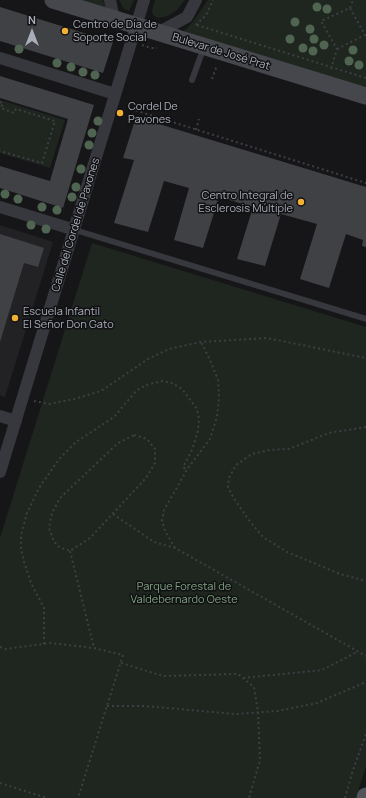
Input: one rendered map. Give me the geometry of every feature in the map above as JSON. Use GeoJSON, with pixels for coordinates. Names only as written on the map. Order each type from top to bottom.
{"type":"FeatureCollection","features":[{"type":"Feature","properties":{"kind":"street","name":"Bulevar de José Prat"},"geometry":{"type":"LineString","coordinates":[[54,0],[366,96]]}},
{"type":"Feature","properties":{"kind":"street"},"geometry":{"type":"LineString","coordinates":[[110,0],[114,19]]}},
{"type":"Feature","properties":{"kind":"street","name":"Calle del Cordel de Pavones"},"geometry":{"type":"LineString","coordinates":[[0,472],[144,0]]}},
{"type":"Feature","properties":{"kind":"street"},"geometry":{"type":"LineString","coordinates":[[159,32],[186,17],[196,0]]}},
{"type":"Feature","properties":{"kind":"street"},"geometry":{"type":"LineString","coordinates":[[0,58],[115,94]]}},
{"type":"Feature","properties":{"kind":"street"},"geometry":{"type":"LineString","coordinates":[[0,207],[75,230]]}},
{"type":"Feature","properties":{"kind":"street"},"geometry":{"type":"LineString","coordinates":[[0,416],[16,421]]}},
{"type":"Feature","properties":{"kind":"lane"},"geometry":{"type":"LineString","coordinates":[[192,80],[204,46]]}},
{"type":"Feature","properties":{"kind":"lane"},"geometry":{"type":"LineString","coordinates":[[75,230],[366,320]]}},
{"type":"Feature","properties":{"kind":"path"},"geometry":{"type":"LineString","coordinates":[[194,28],[206,15],[213,0]]}},
{"type":"Feature","properties":{"kind":"path"},"geometry":{"type":"LineString","coordinates":[[337,49],[365,35],[350,8],[352,0]]}},
{"type":"Feature","properties":{"kind":"path"},"geometry":{"type":"LineString","coordinates":[[330,71],[337,49],[322,21],[350,8]]}},
{"type":"Feature","properties":{"kind":"path"},"geometry":{"type":"LineString","coordinates":[[197,25],[366,78]]}},
{"type":"Feature","properties":{"kind":"path"},"geometry":{"type":"LineString","coordinates":[[212,79],[217,64]]}},
{"type":"Feature","properties":{"kind":"path"},"geometry":{"type":"LineString","coordinates":[[0,102],[3,103],[1,108],[14,113],[16,109],[55,121],[42,163],[0,151]]}},
{"type":"Feature","properties":{"kind":"path"},"geometry":{"type":"LineString","coordinates":[[131,110],[366,183]]}},
{"type":"Feature","properties":{"kind":"path"},"geometry":{"type":"LineString","coordinates":[[196,130],[199,119]]}},
{"type":"Feature","properties":{"kind":"path"},"geometry":{"type":"LineString","coordinates":[[23,399],[49,404],[101,391],[148,359],[169,349],[201,342],[266,338],[366,358]]}},
{"type":"Feature","properties":{"kind":"path"},"geometry":{"type":"LineString","coordinates":[[175,548],[165,531],[162,521],[164,510],[187,470],[210,438],[217,417],[218,380],[201,342]]}},
{"type":"Feature","properties":{"kind":"path"},"geometry":{"type":"LineString","coordinates":[[44,644],[44,608],[31,583],[24,562],[22,535],[27,513],[38,488],[60,458],[76,442],[114,418],[136,391],[146,385],[162,381],[172,383],[182,389],[197,409],[199,419],[198,431],[192,450],[183,467],[187,470]]}},
{"type":"Feature","properties":{"kind":"path"},"geometry":{"type":"LineString","coordinates":[[366,427],[329,433],[289,449],[269,450],[252,454],[236,465],[229,478],[228,487],[248,519],[263,537],[287,552],[315,564],[340,574],[366,581]]}},
{"type":"Feature","properties":{"kind":"path"},"geometry":{"type":"LineString","coordinates":[[134,435],[147,439],[155,450],[155,463],[146,478],[90,538],[70,551],[57,546],[52,539],[49,528],[52,513],[60,498],[118,442],[134,435]]}},
{"type":"Feature","properties":{"kind":"path"},"geometry":{"type":"LineString","coordinates":[[113,514],[154,542],[175,548],[366,656]]}},
{"type":"Feature","properties":{"kind":"path"},"geometry":{"type":"LineString","coordinates":[[70,551],[94,648]]}},
{"type":"Feature","properties":{"kind":"path"},"geometry":{"type":"LineString","coordinates":[[0,648],[6,649],[50,643],[94,648],[123,655],[78,798]]}},
{"type":"Feature","properties":{"kind":"path"},"geometry":{"type":"LineString","coordinates":[[243,678],[322,670],[358,651]]}},
{"type":"Feature","properties":{"kind":"path"},"geometry":{"type":"LineString","coordinates":[[120,663],[163,676],[238,674],[254,687],[258,712],[260,760],[249,798]]}},
{"type":"Feature","properties":{"kind":"path"},"geometry":{"type":"LineString","coordinates":[[107,706],[145,706],[235,714],[278,711],[317,703],[366,682]]}},
{"type":"Feature","properties":{"kind":"path"},"geometry":{"type":"LineString","coordinates":[[345,798],[366,734]]}},
{"type":"Feature","properties":{"kind":"path"},"geometry":{"type":"LineString","coordinates":[[0,783],[47,798]]}},
{"type":"Feature","properties":{"kind":"shaded area","name":"Escuela Infantil El Señor Don Gato"},"geometry":{"type":"Polygon","coordinates":[[[0,225],[53,242],[5,397],[0,395],[0,225]]]}},
{"type":"Feature","properties":{"kind":"green space"},"geometry":{"type":"Polygon","coordinates":[[[73,0],[103,0],[107,10],[73,0]]]}},
{"type":"Feature","properties":{"kind":"green space"},"geometry":{"type":"Polygon","coordinates":[[[119,0],[134,0],[129,11],[124,9],[119,0]]]}},
{"type":"Feature","properties":{"kind":"green space"},"geometry":{"type":"Polygon","coordinates":[[[155,0],[185,0],[177,10],[168,16],[158,18],[153,15],[152,11],[155,0]]]}},
{"type":"Feature","properties":{"kind":"green space"},"geometry":{"type":"Polygon","coordinates":[[[208,0],[366,0],[366,87],[182,33],[192,23],[208,0]]]}},
{"type":"Feature","properties":{"kind":"green space"},"geometry":{"type":"Polygon","coordinates":[[[0,100],[65,120],[50,168],[0,153],[0,100]]]}},
{"type":"Feature","properties":{"kind":"green space","name":"Parque Forestal de Valdebernardo Oeste"},"geometry":{"type":"Polygon","coordinates":[[[92,243],[366,327],[366,766],[356,798],[0,798],[0,538],[92,243]]]}},
{"type":"Feature","properties":{"kind":"building"},"geometry":{"type":"Polygon","coordinates":[[[0,7],[113,42],[103,73],[0,41],[0,7]]]}},
{"type":"Feature","properties":{"kind":"building"},"geometry":{"type":"Polygon","coordinates":[[[0,76],[94,105],[63,208],[0,188],[0,166],[50,181],[68,119],[0,98],[0,76]]]}},
{"type":"Feature","properties":{"kind":"building","name":"Centro Integral de Esclerosis Múltiple"},"geometry":{"type":"Polygon","coordinates":[[[136,117],[366,187],[366,247],[362,246],[363,240],[346,234],[329,288],[300,279],[317,224],[281,214],[265,266],[237,259],[253,207],[219,197],[203,248],[174,240],[189,188],[164,181],[148,232],[114,223],[134,160],[123,158],[136,117]]]}},
{"type":"Feature","properties":{"kind":"building"},"geometry":{"type":"Polygon","coordinates":[[[0,234],[44,248],[38,267],[24,263],[0,342],[0,234]]]}},
{"type":"Feature","properties":{"kind":"place","name":"Centro de Día de Soporte Social"},"geometry":{"type":"Point","coordinates":[65,31]}},
{"type":"Feature","properties":{"kind":"place","name":"Cordel De Pavones"},"geometry":{"type":"Point","coordinates":[120,113]}},
{"type":"Feature","properties":{"kind":"place","name":"Centro Integral de Esclerosis Múltiple"},"geometry":{"type":"Point","coordinates":[301,202]}},
{"type":"Feature","properties":{"kind":"place","name":"Escuela Infantil El Señor Don Gato"},"geometry":{"type":"Point","coordinates":[15,318]}}]}
